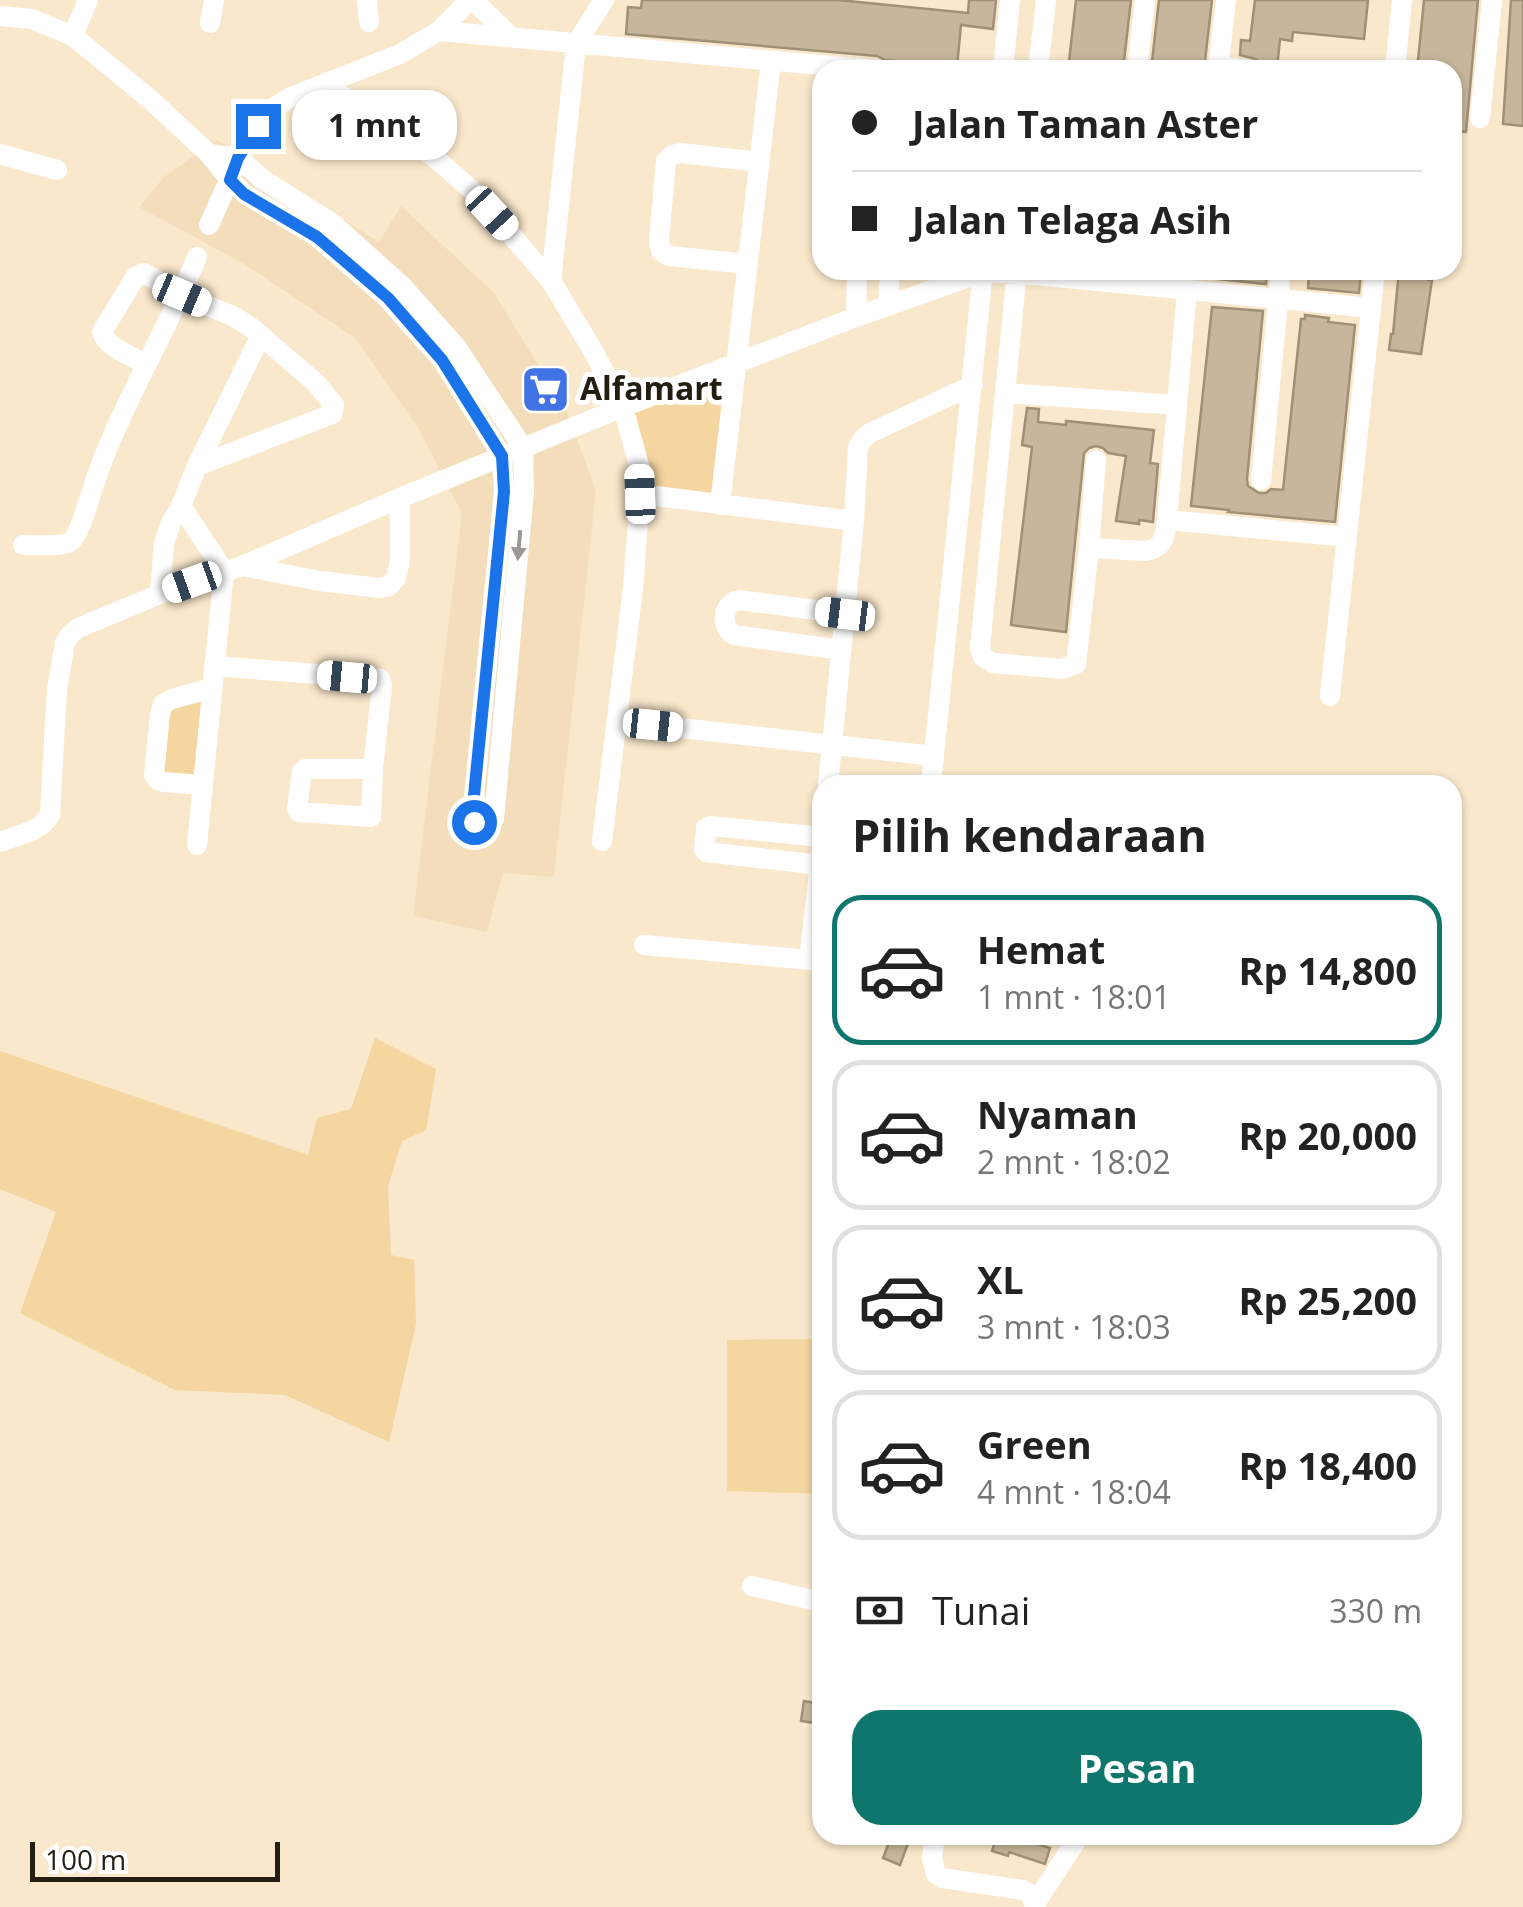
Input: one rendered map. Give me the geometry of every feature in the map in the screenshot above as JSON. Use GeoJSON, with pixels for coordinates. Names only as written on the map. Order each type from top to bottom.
{"type":"FeatureCollection","features":[{"type":"Feature","properties":{"kind":"street"},"geometry":{"type":"LineString","coordinates":[[74,36],[88,0]]}},
{"type":"Feature","properties":{"kind":"street"},"geometry":{"type":"LineString","coordinates":[[210,24],[214,0]]}},
{"type":"Feature","properties":{"kind":"street"},"geometry":{"type":"LineString","coordinates":[[367,0],[368,22]]}},
{"type":"Feature","properties":{"kind":"street"},"geometry":{"type":"LineString","coordinates":[[208,225],[238,158],[267,112],[290,98],[400,54],[439,31],[471,0],[510,36]]}},
{"type":"Feature","properties":{"kind":"street"},"geometry":{"type":"LineString","coordinates":[[551,281],[576,44],[604,0]]}},
{"type":"Feature","properties":{"kind":"street"},"geometry":{"type":"LineString","coordinates":[[1004,60],[1010,0]]}},
{"type":"Feature","properties":{"kind":"street"},"geometry":{"type":"LineString","coordinates":[[1039,60],[1046,0]]}},
{"type":"Feature","properties":{"kind":"street"},"geometry":{"type":"LineString","coordinates":[[1138,60],[1145,0]]}},
{"type":"Feature","properties":{"kind":"street"},"geometry":{"type":"LineString","coordinates":[[1219,60],[1226,0]]}},
{"type":"Feature","properties":{"kind":"street"},"geometry":{"type":"LineString","coordinates":[[1396,60],[1402,0]]}},
{"type":"Feature","properties":{"kind":"street"},"geometry":{"type":"LineString","coordinates":[[1480,118],[1492,0]]}},
{"type":"Feature","properties":{"kind":"street"},"geometry":{"type":"LineString","coordinates":[[0,19],[32,20],[74,36],[152,101],[209,154],[244,194],[317,237],[388,298],[442,360],[502,456],[504,492],[472,816],[474,822],[490,824],[496,800],[524,491],[523,448],[456,348],[402,286],[334,224],[262,179],[238,158],[209,154]]}},
{"type":"Feature","properties":{"kind":"street"},"geometry":{"type":"LineString","coordinates":[[439,31],[812,65]]}},
{"type":"Feature","properties":{"kind":"street"},"geometry":{"type":"LineString","coordinates":[[720,505],[771,61]]}},
{"type":"Feature","properties":{"kind":"street"},"geometry":{"type":"LineString","coordinates":[[324,86],[404,131],[473,191],[551,281],[623,407],[640,469],[640,494],[602,842]]}},
{"type":"Feature","properties":{"kind":"street"},"geometry":{"type":"LineString","coordinates":[[748,264],[669,256],[662,251],[666,161],[681,153],[760,162]]}},
{"type":"Feature","properties":{"kind":"street"},"geometry":{"type":"LineString","coordinates":[[0,154],[57,170]]}},
{"type":"Feature","properties":{"kind":"street"},"geometry":{"type":"LineString","coordinates":[[24,545],[71,542],[76,534],[100,466],[197,257]]}},
{"type":"Feature","properties":{"kind":"street"},"geometry":{"type":"LineString","coordinates":[[146,364],[102,338],[107,321],[139,274],[144,273],[182,295],[235,317],[261,336],[334,405],[332,414],[197,466]]}},
{"type":"Feature","properties":{"kind":"street"},"geometry":{"type":"LineString","coordinates":[[856,317],[857,280]]}},
{"type":"Feature","properties":{"kind":"street"},"geometry":{"type":"LineString","coordinates":[[888,306],[889,280]]}},
{"type":"Feature","properties":{"kind":"street"},"geometry":{"type":"LineString","coordinates":[[0,842],[38,828],[50,815],[56,690],[66,643],[78,628],[623,407],[959,280]]}},
{"type":"Feature","properties":{"kind":"street"},"geometry":{"type":"LineString","coordinates":[[932,775],[982,280]]}},
{"type":"Feature","properties":{"kind":"street"},"geometry":{"type":"LineString","coordinates":[[1015,280],[980,648],[983,657],[993,663],[1062,670],[1076,664],[1096,460]]}},
{"type":"Feature","properties":{"kind":"street"},"geometry":{"type":"LineString","coordinates":[[1131,280],[1187,290],[1370,308]]}},
{"type":"Feature","properties":{"kind":"street"},"geometry":{"type":"LineString","coordinates":[[1261,480],[1280,280]]}},
{"type":"Feature","properties":{"kind":"street"},"geometry":{"type":"LineString","coordinates":[[1330,696],[1373,280]]}},
{"type":"Feature","properties":{"kind":"street"},"geometry":{"type":"LineString","coordinates":[[1090,548],[1154,550],[1163,542],[1187,290]]}},
{"type":"Feature","properties":{"kind":"street"},"geometry":{"type":"LineString","coordinates":[[160,594],[164,543],[171,524],[261,336]]}},
{"type":"Feature","properties":{"kind":"street"},"geometry":{"type":"LineString","coordinates":[[829,775],[858,448],[870,433],[972,385]]}},
{"type":"Feature","properties":{"kind":"street"},"geometry":{"type":"LineString","coordinates":[[1006,393],[1177,405]]}},
{"type":"Feature","properties":{"kind":"street"},"geometry":{"type":"LineString","coordinates":[[640,494],[854,521]]}},
{"type":"Feature","properties":{"kind":"street"},"geometry":{"type":"LineString","coordinates":[[181,506],[233,568],[379,588],[389,586],[396,578],[400,561],[400,498]]}},
{"type":"Feature","properties":{"kind":"street"},"geometry":{"type":"LineString","coordinates":[[1167,520],[1347,537]]}},
{"type":"Feature","properties":{"kind":"street"},"geometry":{"type":"LineString","coordinates":[[197,845],[214,666],[233,568]]}},
{"type":"Feature","properties":{"kind":"street"},"geometry":{"type":"LineString","coordinates":[[841,650],[734,635],[724,624],[727,607],[731,601],[739,600],[845,614]]}},
{"type":"Feature","properties":{"kind":"street"},"geometry":{"type":"LineString","coordinates":[[214,666],[380,680],[373,769]]}},
{"type":"Feature","properties":{"kind":"street"},"geometry":{"type":"LineString","coordinates":[[203,785],[158,780],[154,776],[163,704],[212,688]]}},
{"type":"Feature","properties":{"kind":"street"},"geometry":{"type":"LineString","coordinates":[[617,721],[934,756]]}},
{"type":"Feature","properties":{"kind":"street"},"geometry":{"type":"LineString","coordinates":[[812,835],[710,826],[706,828],[704,848],[706,852],[812,856]]}},
{"type":"Feature","properties":{"kind":"street"},"geometry":{"type":"LineString","coordinates":[[644,945],[812,961]]}},
{"type":"Feature","properties":{"kind":"street"},"geometry":{"type":"LineString","coordinates":[[752,1586],[812,1600]]}},
{"type":"Feature","properties":{"kind":"street"},"geometry":{"type":"LineString","coordinates":[[934,1845],[936,1874],[942,1878],[1023,1890],[1036,1904],[1074,1845]]}},
{"type":"Feature","properties":{"kind":"shaded area"},"geometry":{"type":"Polygon","coordinates":[[[217,140],[379,242],[401,206],[494,293],[567,412],[596,491],[554,877],[503,873],[487,932],[413,916],[462,513],[417,426],[355,338],[246,265],[139,207],[164,177],[217,140]]]}},
{"type":"Feature","properties":{"kind":"shaded area"},"geometry":{"type":"Polygon","coordinates":[[[734,365],[718,494],[643,484],[626,410],[734,365]]]}},
{"type":"Feature","properties":{"kind":"shaded area"},"geometry":{"type":"Polygon","coordinates":[[[209,692],[200,781],[165,779],[157,767],[165,707],[209,692]]]}},
{"type":"Feature","properties":{"kind":"shaded area"},"geometry":{"type":"Polygon","coordinates":[[[375,1038],[436,1069],[426,1130],[402,1141],[388,1186],[391,1255],[414,1260],[416,1324],[389,1442],[285,1395],[175,1390],[20,1313],[56,1212],[0,1189],[0,1051],[308,1155],[317,1118],[351,1109],[375,1038]]]}},
{"type":"Feature","properties":{"kind":"shaded area"},"geometry":{"type":"Polygon","coordinates":[[[812,1339],[812,1494],[727,1491],[727,1340],[812,1339]]]}},
{"type":"Feature","properties":{"kind":"building"},"geometry":{"type":"Polygon","coordinates":[[[642,0],[838,0],[968,13],[969,0],[996,0],[993,29],[961,25],[958,60],[885,60],[877,56],[626,34],[628,7],[641,8],[642,0]]]}},
{"type":"Feature","properties":{"kind":"building"},"geometry":{"type":"Polygon","coordinates":[[[1076,0],[1131,0],[1124,60],[1069,60],[1076,0]]]}},
{"type":"Feature","properties":{"kind":"building"},"geometry":{"type":"Polygon","coordinates":[[[1159,0],[1212,0],[1205,60],[1152,60],[1159,0]]]}},
{"type":"Feature","properties":{"kind":"building"},"geometry":{"type":"Polygon","coordinates":[[[1255,0],[1368,0],[1364,39],[1293,32],[1292,41],[1280,39],[1278,60],[1240,55],[1241,40],[1250,41],[1255,0]]]}},
{"type":"Feature","properties":{"kind":"building"},"geometry":{"type":"Polygon","coordinates":[[[1424,0],[1478,0],[1466,132],[1462,132],[1462,60],[1418,60],[1424,0]]]}},
{"type":"Feature","properties":{"kind":"building"},"geometry":{"type":"Polygon","coordinates":[[[1511,0],[1523,0],[1523,126],[1503,124],[1511,0]]]}},
{"type":"Feature","properties":{"kind":"building"},"geometry":{"type":"Polygon","coordinates":[[[1227,280],[1266,280],[1266,284],[1227,280]]]}},
{"type":"Feature","properties":{"kind":"building"},"geometry":{"type":"Polygon","coordinates":[[[1308,280],[1360,280],[1359,293],[1308,288],[1308,280]]]}},
{"type":"Feature","properties":{"kind":"building"},"geometry":{"type":"Polygon","coordinates":[[[1398,280],[1432,280],[1421,354],[1389,350],[1398,280]]]}},
{"type":"Feature","properties":{"kind":"building"},"geometry":{"type":"Polygon","coordinates":[[[1212,307],[1263,311],[1247,479],[1248,486],[1259,493],[1283,490],[1301,319],[1305,315],[1355,325],[1335,522],[1191,506],[1212,307]]]}},
{"type":"Feature","properties":{"kind":"building"},"geometry":{"type":"Polygon","coordinates":[[[1027,408],[1039,409],[1038,422],[1154,430],[1150,463],[1158,464],[1153,522],[1116,521],[1126,456],[1096,446],[1084,453],[1066,632],[1011,625],[1032,447],[1022,445],[1027,408]]]}},
{"type":"Feature","properties":{"kind":"building"},"geometry":{"type":"Polygon","coordinates":[[[804,1701],[812,1702],[812,1723],[801,1721],[804,1701]]]}},
{"type":"Feature","properties":{"kind":"building"},"geometry":{"type":"Polygon","coordinates":[[[888,1845],[907,1845],[900,1865],[883,1858],[888,1845]]]}},
{"type":"Feature","properties":{"kind":"building"},"geometry":{"type":"Polygon","coordinates":[[[994,1845],[1050,1848],[1045,1864],[1009,1852],[1008,1856],[992,1851],[994,1845]]]}},
{"type":"Feature","properties":{"kind":"place","name":"Alfamart"},"geometry":{"type":"Point","coordinates":[545,389]}},
{"type":"Feature","properties":{"kind":"route"},"geometry":{"type":"LineString","coordinates":[[258,126],[238,158],[230,180],[244,194],[317,237],[388,298],[442,360],[502,456],[504,492],[474,822]]}}]}
